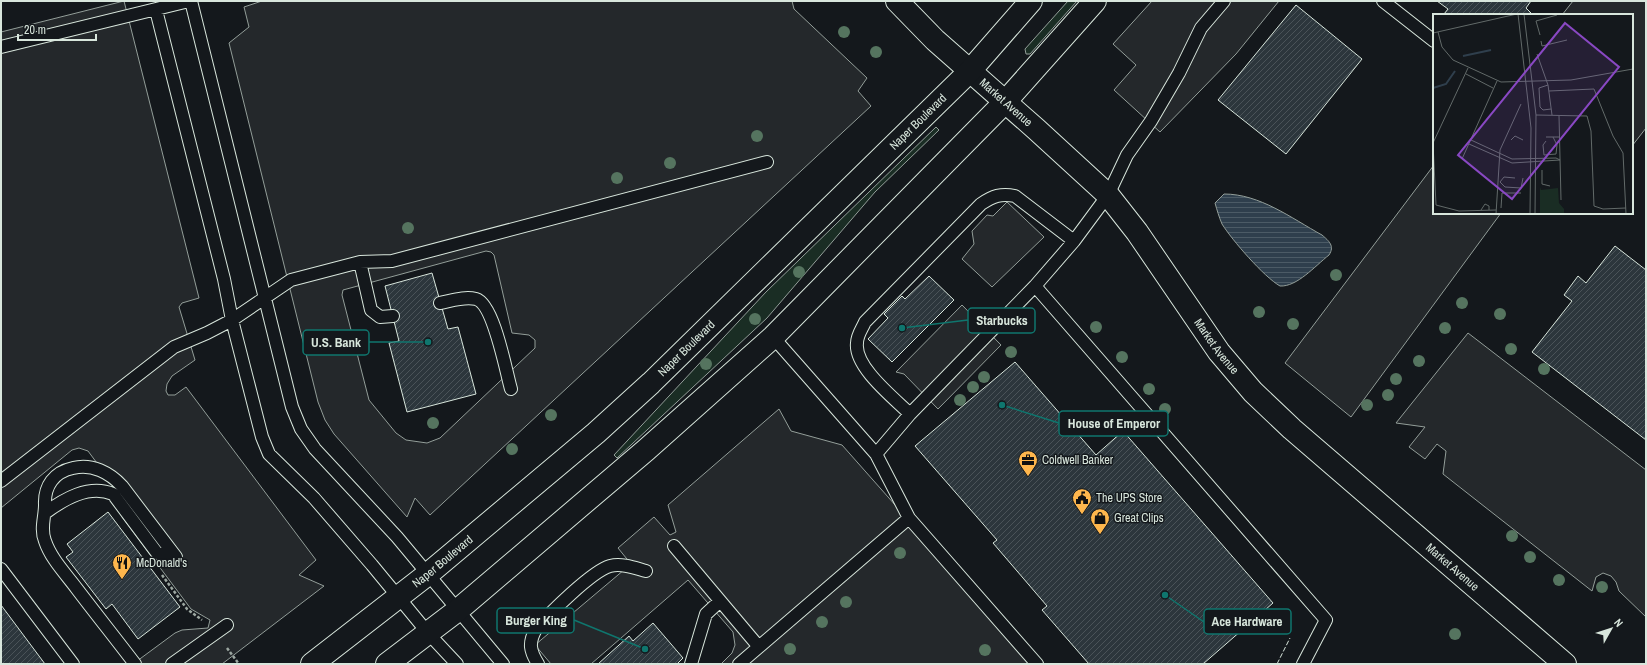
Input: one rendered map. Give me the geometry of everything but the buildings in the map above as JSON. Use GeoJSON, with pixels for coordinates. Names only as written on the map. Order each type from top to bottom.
{"type":"FeatureCollection","features":[{"type":"Feature","properties":{"kind":"main road","name":"Market Avenue"},"geometry":{"type":"LineString","coordinates":[[897,1],[926,32],[969,72],[1005,102],[1108,195],[1137,232],[1218,352],[1253,392],[1292,429],[1565,664]]}},
{"type":"Feature","properties":{"kind":"main road","name":"Naper Boulevard"},"geometry":{"type":"LineString","coordinates":[[312,664],[428,574],[596,433],[651,383],[969,72],[1031,1]]}},
{"type":"Feature","properties":{"kind":"main road"},"geometry":{"type":"LineString","coordinates":[[387,664],[458,610],[646,450],[773,337],[1005,102],[1095,1]]}},
{"type":"Feature","properties":{"kind":"lane"},"geometry":{"type":"LineString","coordinates":[[1,47],[190,1],[292,407],[301,429],[315,449],[392,531],[502,664]]}},
{"type":"Feature","properties":{"kind":"lane"},"geometry":{"type":"LineString","coordinates":[[876,454],[910,414],[1035,286],[1074,241],[1108,195],[1127,155],[1151,121],[1179,73],[1201,28],[1224,1]]}},
{"type":"Feature","properties":{"kind":"lane"},"geometry":{"type":"LineString","coordinates":[[1384,1],[1433,40]]}},
{"type":"Feature","properties":{"kind":"lane"},"geometry":{"type":"LineString","coordinates":[[156,10],[224,278],[232,320],[262,437],[269,454],[314,498],[428,633],[457,664]]}},
{"type":"Feature","properties":{"kind":"lane"},"geometry":{"type":"LineString","coordinates":[[1,481],[174,347],[207,333],[232,320],[291,280],[360,262],[392,261],[767,162]]}},
{"type":"Feature","properties":{"kind":"lane"},"geometry":{"type":"LineString","coordinates":[[910,414],[865,369],[859,357],[856,344],[865,322],[981,204],[994,196],[1004,194],[1015,196],[1074,241]]}},
{"type":"Feature","properties":{"kind":"lane"},"geometry":{"type":"LineString","coordinates":[[360,262],[371,310],[380,316],[393,316]]}},
{"type":"Feature","properties":{"kind":"lane"},"geometry":{"type":"LineString","coordinates":[[1035,286],[1326,620],[1303,664]]}},
{"type":"Feature","properties":{"kind":"lane"},"geometry":{"type":"LineString","coordinates":[[440,303],[463,298],[478,299],[486,307],[494,324],[511,389]]}},
{"type":"Feature","properties":{"kind":"lane"},"geometry":{"type":"LineString","coordinates":[[773,337],[876,454],[909,518],[1036,664]]}},
{"type":"Feature","properties":{"kind":"lane"},"geometry":{"type":"LineString","coordinates":[[45,513],[59,503],[74,496],[91,491],[105,491],[113,494],[157,553],[176,557],[122,486],[112,476],[100,470],[77,467],[64,470],[52,479],[44,493],[45,513],[42,521],[44,540],[55,561],[135,664]]}},
{"type":"Feature","properties":{"kind":"lane"},"geometry":{"type":"LineString","coordinates":[[739,664],[909,518]]}},
{"type":"Feature","properties":{"kind":"lane"},"geometry":{"type":"LineString","coordinates":[[674,546],[759,647]]}},
{"type":"Feature","properties":{"kind":"lane"},"geometry":{"type":"LineString","coordinates":[[538,664],[530,652],[530,640],[536,629],[597,572],[610,566],[624,566],[646,571]]}},
{"type":"Feature","properties":{"kind":"lane"},"geometry":{"type":"LineString","coordinates":[[1,570],[73,664]]}},
{"type":"Feature","properties":{"kind":"lane"},"geometry":{"type":"LineString","coordinates":[[691,664],[706,614],[720,601]]}},
{"type":"Feature","properties":{"kind":"lane"},"geometry":{"type":"LineString","coordinates":[[172,664],[227,625]]}},
{"type":"Feature","properties":{"kind":"path"},"geometry":{"type":"LineString","coordinates":[[160,572],[187,609],[203,620]]}},
{"type":"Feature","properties":{"kind":"path"},"geometry":{"type":"LineString","coordinates":[[225,646],[240,664]]}},
{"type":"Feature","properties":{"kind":"green space"},"geometry":{"type":"Polygon","coordinates":[[[1068,1],[1077,1],[1030,54],[1026,54],[1025,49],[1068,1]]]}},
{"type":"Feature","properties":{"kind":"green space"},"geometry":{"type":"Polygon","coordinates":[[[936,127],[939,130],[875,192],[767,318],[617,458],[614,455],[766,292],[936,127]]]}},
{"type":"Feature","properties":{"kind":"shaded area"},"geometry":{"type":"Polygon","coordinates":[[[124,1],[199,298],[182,303],[179,307],[195,360],[172,376],[167,384],[166,391],[168,395],[175,395],[186,387],[316,560],[299,575],[324,586],[222,664],[133,664],[175,633],[182,630],[208,628],[210,620],[191,609],[122,517],[131,509],[88,451],[79,448],[72,450],[1,508],[1,32],[124,1]]]}},
{"type":"Feature","properties":{"kind":"shaded area"},"geometry":{"type":"Polygon","coordinates":[[[262,1],[792,1],[794,9],[867,78],[858,91],[871,106],[430,515],[415,498],[407,517],[334,434],[325,420],[318,402],[229,43],[249,27],[244,7],[262,1]],[[486,251],[343,290],[342,295],[369,400],[396,433],[406,440],[427,443],[440,438],[535,348],[535,340],[529,335],[512,333],[494,255],[491,252],[486,251]]]}},
{"type":"Feature","properties":{"kind":"shaded area"},"geometry":{"type":"Polygon","coordinates":[[[1152,1],[1279,1],[1236,54],[1160,132],[1114,90],[1136,65],[1113,44],[1152,1]]]}},
{"type":"Feature","properties":{"kind":"shaded area"},"geometry":{"type":"Polygon","coordinates":[[[1573,1],[1646,1],[1646,128],[1633,145],[1633,14],[1563,14],[1573,1]]]}},
{"type":"Feature","properties":{"kind":"shaded area"},"geometry":{"type":"Polygon","coordinates":[[[1433,166],[1433,214],[1500,214],[1351,417],[1285,363],[1433,166]]]}},
{"type":"Feature","properties":{"kind":"shaded area"},"geometry":{"type":"Polygon","coordinates":[[[1007,202],[1044,237],[992,287],[962,259],[974,244],[972,231],[987,215],[993,216],[1007,202]]]}},
{"type":"Feature","properties":{"kind":"shaded area"},"geometry":{"type":"Polygon","coordinates":[[[962,305],[1001,345],[938,409],[904,374],[896,372],[962,305]]]}},
{"type":"Feature","properties":{"kind":"shaded area"},"geometry":{"type":"Polygon","coordinates":[[[1468,333],[1646,470],[1646,617],[1619,591],[1616,582],[1611,576],[1603,573],[1596,577],[1592,591],[1443,474],[1446,451],[1437,444],[1425,459],[1409,447],[1425,427],[1396,423],[1468,333]]]}},
{"type":"Feature","properties":{"kind":"shaded area"},"geometry":{"type":"Polygon","coordinates":[[[779,409],[791,431],[842,445],[1036,664],[721,664],[732,653],[735,645],[733,632],[688,580],[591,664],[551,664],[535,645],[631,564],[618,548],[654,517],[670,535],[676,532],[668,505],[779,409]]]}},
{"type":"Feature","properties":{"kind":"water"},"geometry":{"type":"Polygon","coordinates":[[[1224,194],[1250,198],[1275,208],[1322,235],[1330,244],[1331,252],[1299,280],[1280,286],[1266,275],[1249,258],[1222,224],[1215,203],[1224,194]]]}},
{"type":"Feature","properties":{"kind":"fence"},"geometry":{"type":"LineString","coordinates":[[1277,664],[1290,638]]}},
{"type":"Feature","properties":{"kind":"place","name":"Starbucks"},"geometry":{"type":"Point","coordinates":[902,328]}},
{"type":"Feature","properties":{"kind":"place","name":"U.S. Bank"},"geometry":{"type":"Point","coordinates":[428,342]}},
{"type":"Feature","properties":{"kind":"place","name":"House of Emperor"},"geometry":{"type":"Point","coordinates":[1002,405]}},
{"type":"Feature","properties":{"kind":"place","name":"Coldwell Banker"},"geometry":{"type":"Point","coordinates":[1028,477]}},
{"type":"Feature","properties":{"kind":"place","name":"The UPS Store"},"geometry":{"type":"Point","coordinates":[1082,515]}},
{"type":"Feature","properties":{"kind":"place","name":"Great Clips"},"geometry":{"type":"Point","coordinates":[1100,535]}},
{"type":"Feature","properties":{"kind":"place","name":"McDonald's"},"geometry":{"type":"Point","coordinates":[122,580]}},
{"type":"Feature","properties":{"kind":"place","name":"Ace Hardware"},"geometry":{"type":"Point","coordinates":[1165,595]}},
{"type":"Feature","properties":{"kind":"place","name":"Burger King"},"geometry":{"type":"Point","coordinates":[645,649]}}]}
